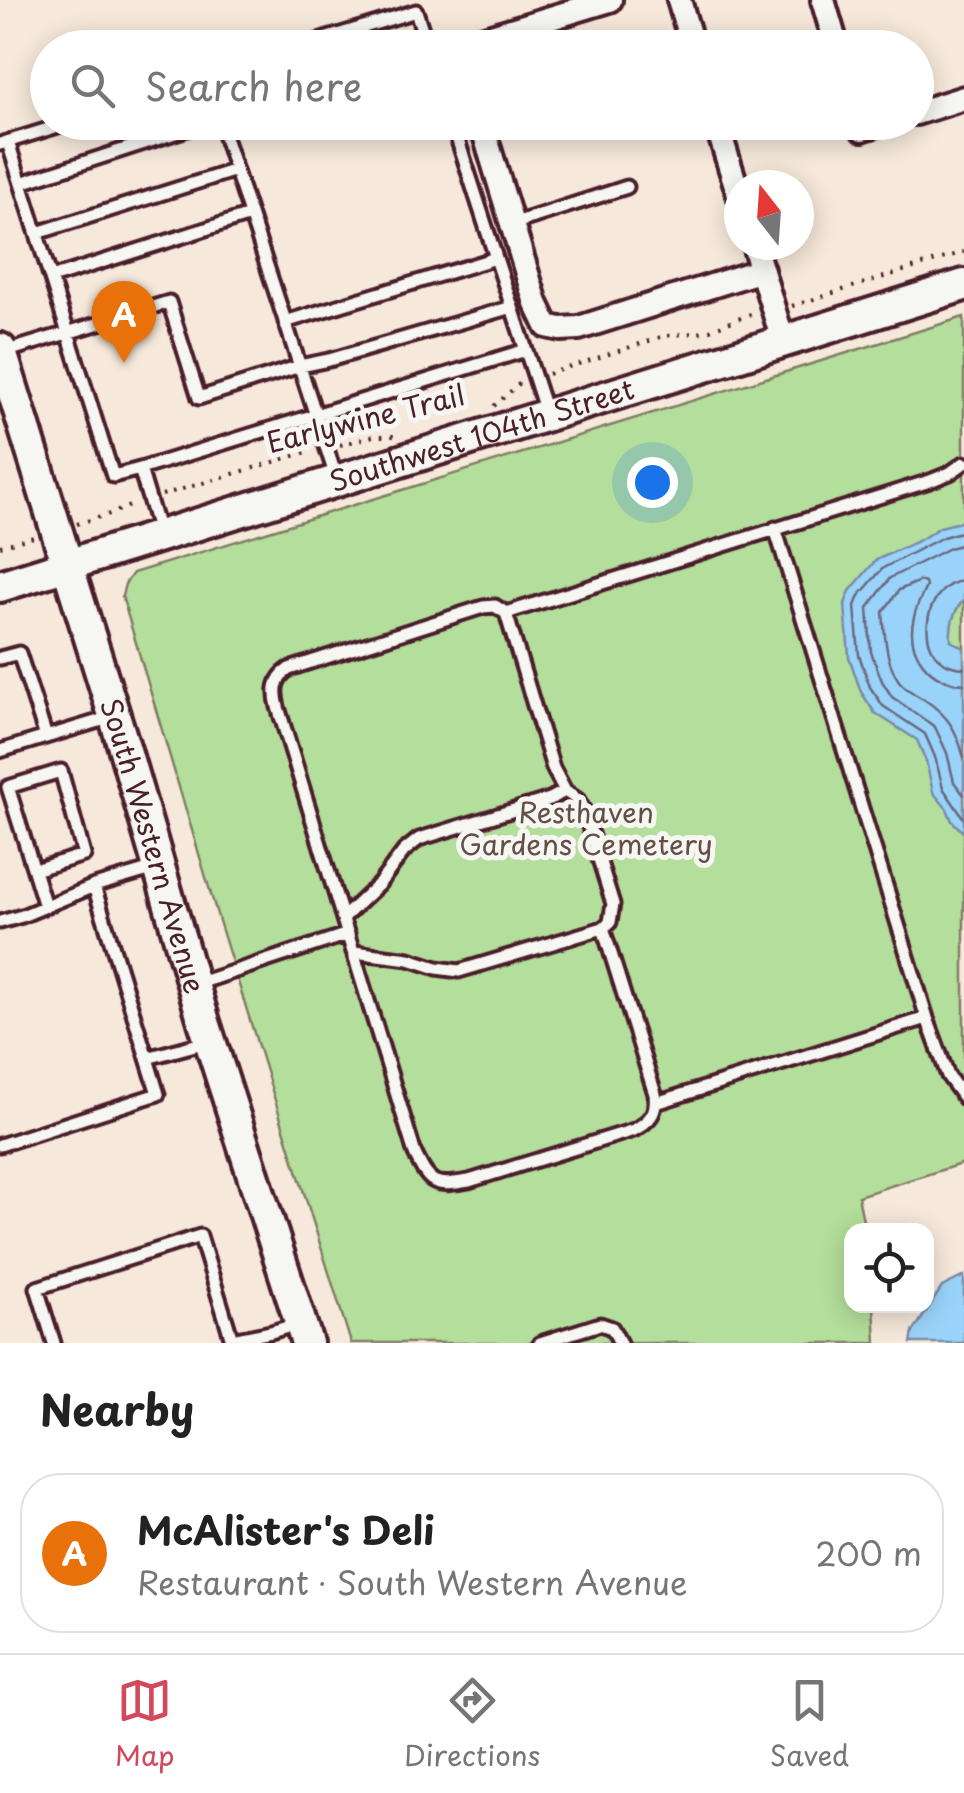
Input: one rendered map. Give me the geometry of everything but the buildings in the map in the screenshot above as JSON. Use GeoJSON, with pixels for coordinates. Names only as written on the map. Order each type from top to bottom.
{"type":"FeatureCollection","features":[{"type":"Feature","properties":{"kind":"main road","name":"Southwest 104th Street"},"geometry":{"type":"LineString","coordinates":[[0,586],[964,285]]}},
{"type":"Feature","properties":{"kind":"main road","name":"South Western Avenue"},"geometry":{"type":"LineString","coordinates":[[1,351],[9,406],[57,530],[210,1041],[304,1333]]}},
{"type":"Feature","properties":{"kind":"street"},"geometry":{"type":"LineString","coordinates":[[503,30],[560,7],[610,0]]}},
{"type":"Feature","properties":{"kind":"street"},"geometry":{"type":"LineString","coordinates":[[678,0],[687,30]]}},
{"type":"Feature","properties":{"kind":"street"},"geometry":{"type":"LineString","coordinates":[[822,0],[831,30]]}},
{"type":"Feature","properties":{"kind":"street"},"geometry":{"type":"LineString","coordinates":[[934,107],[964,98]]}},
{"type":"Feature","properties":{"kind":"street"},"geometry":{"type":"LineString","coordinates":[[486,140],[536,303],[547,326],[578,328],[762,270]]}},
{"type":"Feature","properties":{"kind":"street"},"geometry":{"type":"LineString","coordinates":[[722,140],[731,170]]}},
{"type":"Feature","properties":{"kind":"street"},"geometry":{"type":"LineString","coordinates":[[759,260],[784,342]]}},
{"type":"Feature","properties":{"kind":"lane"},"geometry":{"type":"LineString","coordinates":[[354,30],[416,11],[422,30]]}},
{"type":"Feature","properties":{"kind":"lane"},"geometry":{"type":"LineString","coordinates":[[30,135],[4,143],[21,183],[113,476],[526,350]]}},
{"type":"Feature","properties":{"kind":"lane"},"geometry":{"type":"LineString","coordinates":[[21,183],[154,140]]}},
{"type":"Feature","properties":{"kind":"lane"},"geometry":{"type":"LineString","coordinates":[[226,140],[338,482]]}},
{"type":"Feature","properties":{"kind":"lane"},"geometry":{"type":"LineString","coordinates":[[458,140],[547,416]]}},
{"type":"Feature","properties":{"kind":"lane"},"geometry":{"type":"LineString","coordinates":[[36,233],[236,170]]}},
{"type":"Feature","properties":{"kind":"lane"},"geometry":{"type":"LineString","coordinates":[[512,224],[627,187]]}},
{"type":"Feature","properties":{"kind":"lane"},"geometry":{"type":"LineString","coordinates":[[51,278],[250,216]]}},
{"type":"Feature","properties":{"kind":"lane"},"geometry":{"type":"LineString","coordinates":[[285,322],[496,258]]}},
{"type":"Feature","properties":{"kind":"lane"},"geometry":{"type":"LineString","coordinates":[[1,351],[169,302],[199,398],[512,307]]}},
{"type":"Feature","properties":{"kind":"lane"},"geometry":{"type":"LineString","coordinates":[[506,613],[930,481],[964,463]]}},
{"type":"Feature","properties":{"kind":"lane"},"geometry":{"type":"LineString","coordinates":[[140,468],[160,536]]}},
{"type":"Feature","properties":{"kind":"lane"},"geometry":{"type":"LineString","coordinates":[[775,528],[927,1018],[948,1076],[964,1098]]}},
{"type":"Feature","properties":{"kind":"lane"},"geometry":{"type":"LineString","coordinates":[[354,952],[459,971],[603,928],[610,922],[613,904],[584,812],[578,800],[565,791],[554,768],[506,613],[495,606],[483,607],[298,666],[276,681],[278,707],[415,1154],[434,1183],[468,1181],[634,1130],[655,1111],[655,1094],[603,928]]}},
{"type":"Feature","properties":{"kind":"lane"},"geometry":{"type":"LineString","coordinates":[[0,658],[19,653],[46,736]]}},
{"type":"Feature","properties":{"kind":"lane"},"geometry":{"type":"LineString","coordinates":[[0,751],[114,716]]}},
{"type":"Feature","properties":{"kind":"lane"},"geometry":{"type":"LineString","coordinates":[[34,870],[84,855],[61,771],[4,788],[45,906]]}},
{"type":"Feature","properties":{"kind":"lane"},"geometry":{"type":"LineString","coordinates":[[343,918],[418,839],[565,791]]}},
{"type":"Feature","properties":{"kind":"lane"},"geometry":{"type":"LineString","coordinates":[[0,922],[94,886],[158,867]]}},
{"type":"Feature","properties":{"kind":"lane"},"geometry":{"type":"LineString","coordinates":[[0,1145],[158,1094],[94,886]]}},
{"type":"Feature","properties":{"kind":"lane"},"geometry":{"type":"LineString","coordinates":[[193,984],[348,934]]}},
{"type":"Feature","properties":{"kind":"lane"},"geometry":{"type":"LineString","coordinates":[[656,1103],[927,1018]]}},
{"type":"Feature","properties":{"kind":"lane"},"geometry":{"type":"LineString","coordinates":[[147,1058],[210,1041]]}},
{"type":"Feature","properties":{"kind":"lane"},"geometry":{"type":"LineString","coordinates":[[54,1343],[37,1288],[200,1236],[233,1341],[271,1332],[304,1333]]}},
{"type":"Feature","properties":{"kind":"lane"},"geometry":{"type":"LineString","coordinates":[[540,1343],[607,1324],[620,1343]]}},
{"type":"Feature","properties":{"kind":"path","name":"Earlywine Trail"},"geometry":{"type":"LineString","coordinates":[[494,406],[516,384],[664,336],[705,332],[744,315],[793,305],[964,252]]}},
{"type":"Feature","properties":{"kind":"path","name":"Earlywine Trail"},"geometry":{"type":"LineString","coordinates":[[0,546],[113,513],[149,498],[327,448],[373,436],[401,436]]}},
{"type":"Feature","properties":{"kind":"green space","name":"Resthaven Gardens Cemetery"},"geometry":{"type":"Polygon","coordinates":[[[964,317],[964,1163],[858,1196],[864,1223],[844,1223],[844,1313],[874,1313],[876,1343],[351,1343],[122,596],[133,573],[964,317]]]}},
{"type":"Feature","properties":{"kind":"water"},"geometry":{"type":"Polygon","coordinates":[[[964,521],[964,600],[955,614],[951,641],[964,648],[964,833],[933,792],[917,740],[875,713],[861,692],[849,657],[845,604],[850,591],[876,560],[940,527],[964,521]]]}},
{"type":"Feature","properties":{"kind":"water"},"geometry":{"type":"Polygon","coordinates":[[[964,1276],[964,1343],[911,1343],[925,1313],[934,1313],[934,1299],[942,1287],[964,1276]]]}},
{"type":"Feature","properties":{"kind":"place","name":"McAlister's Deli"},"geometry":{"type":"Point","coordinates":[124,363]}}]}
